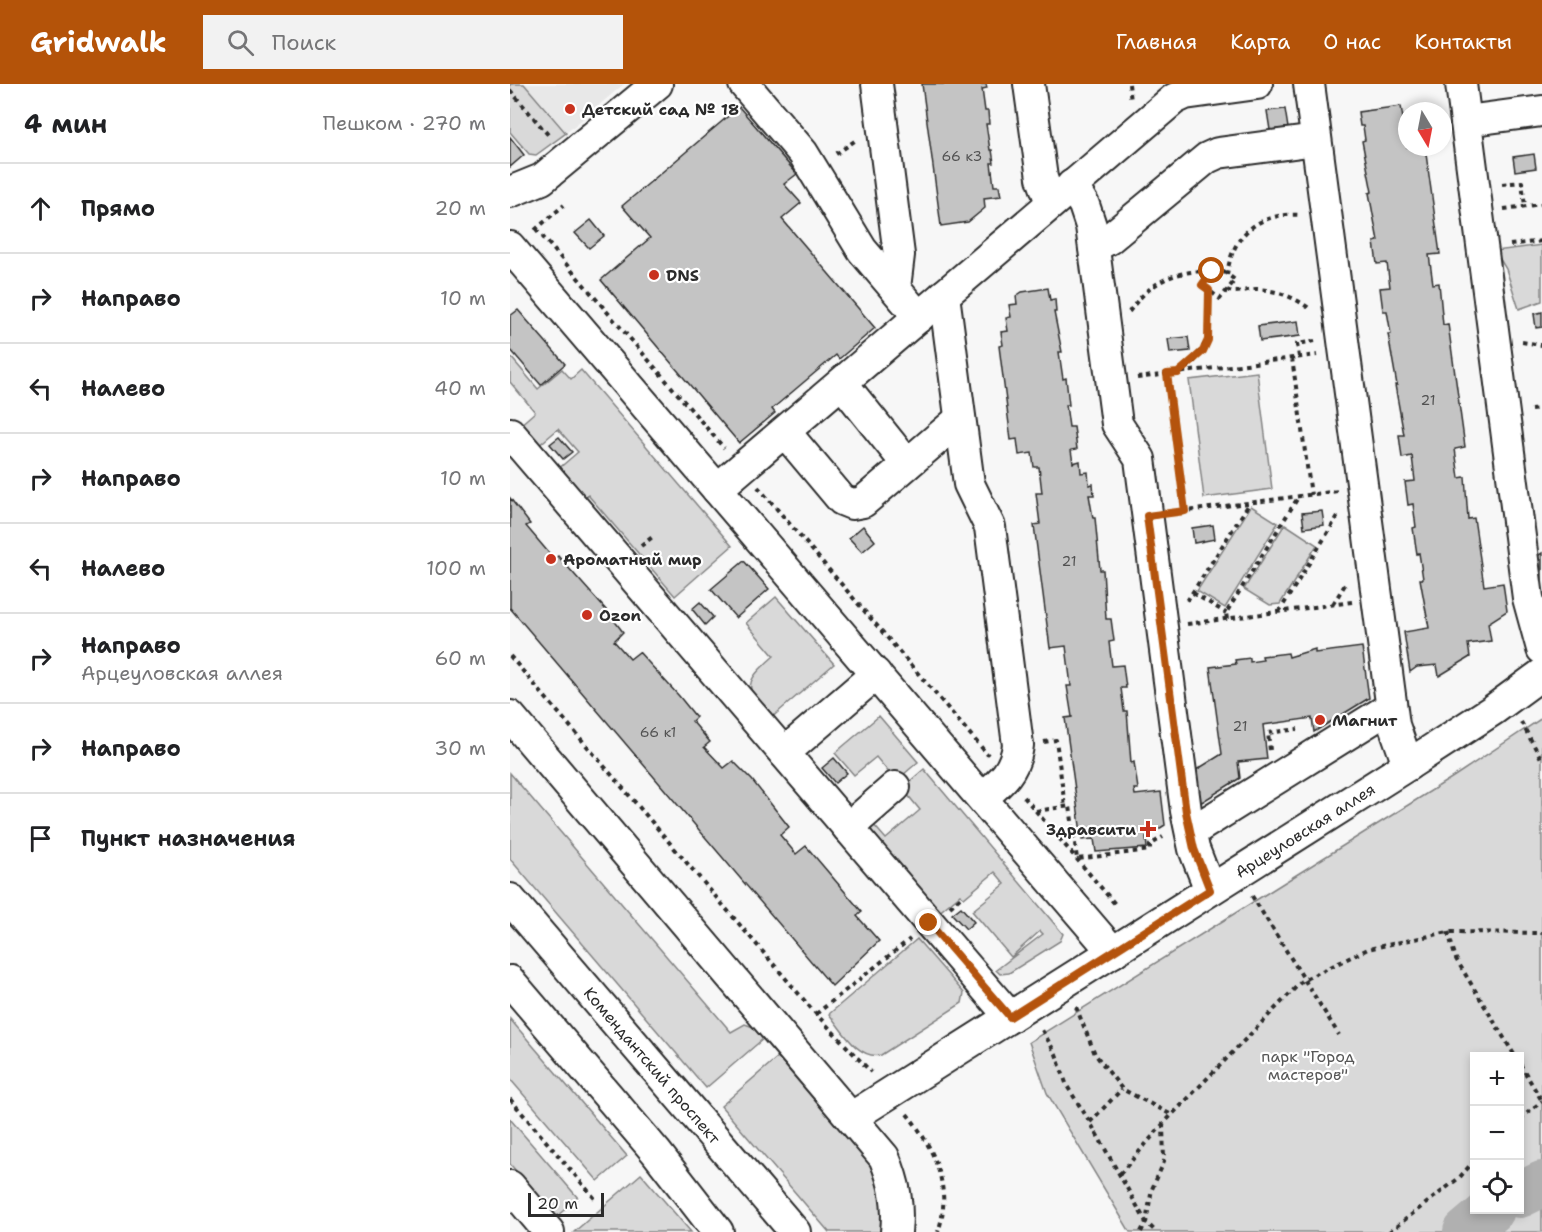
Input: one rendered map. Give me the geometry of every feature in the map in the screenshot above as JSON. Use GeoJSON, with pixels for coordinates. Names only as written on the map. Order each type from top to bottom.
{"type":"FeatureCollection","features":[{"type":"Feature","properties":{"kind":"street"},"geometry":{"type":"LineString","coordinates":[[510,192],[542,179],[657,84]]}},
{"type":"Feature","properties":{"kind":"street"},"geometry":{"type":"LineString","coordinates":[[744,84],[803,153],[862,250],[919,317]]}},
{"type":"Feature","properties":{"kind":"street"},"geometry":{"type":"LineString","coordinates":[[877,84],[899,255],[895,288]]}},
{"type":"Feature","properties":{"kind":"street"},"geometry":{"type":"LineString","coordinates":[[1029,84],[1042,178],[1062,194],[1084,205],[1094,247],[1117,424],[1140,459],[1147,516],[1167,627],[1190,826],[1210,890]]}},
{"type":"Feature","properties":{"kind":"street"},"geometry":{"type":"LineString","coordinates":[[717,489],[1174,99],[1185,94],[1257,84]]}},
{"type":"Feature","properties":{"kind":"street"},"geometry":{"type":"LineString","coordinates":[[1309,84],[1344,351],[1359,488],[1391,707],[1399,746],[1408,765]]}},
{"type":"Feature","properties":{"kind":"street"},"geometry":{"type":"LineString","coordinates":[[1461,84],[1542,649]]}},
{"type":"Feature","properties":{"kind":"street"},"geometry":{"type":"LineString","coordinates":[[1466,121],[1542,111]]}},
{"type":"Feature","properties":{"kind":"street"},"geometry":{"type":"LineString","coordinates":[[1094,247],[1108,239],[1207,158],[1218,153],[1316,140]]}},
{"type":"Feature","properties":{"kind":"street"},"geometry":{"type":"LineString","coordinates":[[515,262],[717,489],[1113,952]]}},
{"type":"Feature","properties":{"kind":"street"},"geometry":{"type":"LineString","coordinates":[[944,295],[969,484],[983,508],[990,527],[1018,745],[1016,762],[1007,777],[982,798]]}},
{"type":"Feature","properties":{"kind":"street"},"geometry":{"type":"LineString","coordinates":[[842,383],[907,464]]}},
{"type":"Feature","properties":{"kind":"street"},"geometry":{"type":"LineString","coordinates":[[785,432],[842,500],[852,504],[863,502],[960,419]]}},
{"type":"Feature","properties":{"kind":"street"},"geometry":{"type":"LineString","coordinates":[[510,433],[1010,1017]]}},
{"type":"Feature","properties":{"kind":"street"},"geometry":{"type":"LineString","coordinates":[[784,753],[876,674]]}},
{"type":"Feature","properties":{"kind":"street","name":"Арцеуловская аллея"},"geometry":{"type":"LineString","coordinates":[[852,1118],[1408,765],[1493,710],[1542,674]]}},
{"type":"Feature","properties":{"kind":"street"},"geometry":{"type":"LineString","coordinates":[[1190,826],[1391,707]]}},
{"type":"Feature","properties":{"kind":"street"},"geometry":{"type":"LineString","coordinates":[[510,716],[884,1157],[894,1180],[899,1208],[896,1232]]}},
{"type":"Feature","properties":{"kind":"street"},"geometry":{"type":"LineString","coordinates":[[848,828],[895,787]]}},
{"type":"Feature","properties":{"kind":"street","name":"Комендантский проспект"},"geometry":{"type":"LineString","coordinates":[[510,899],[795,1232]]}},
{"type":"Feature","properties":{"kind":"street"},"geometry":{"type":"LineString","coordinates":[[510,981],[656,1152],[718,1232]]}},
{"type":"Feature","properties":{"kind":"street"},"geometry":{"type":"LineString","coordinates":[[510,1186],[549,1232]]}},
{"type":"Feature","properties":{"kind":"path"},"geometry":{"type":"LineString","coordinates":[[510,90],[568,158]]}},
{"type":"Feature","properties":{"kind":"path"},"geometry":{"type":"LineString","coordinates":[[815,172],[852,141],[884,136]]}},
{"type":"Feature","properties":{"kind":"path"},"geometry":{"type":"LineString","coordinates":[[1477,200],[1522,182],[1525,206]]}},
{"type":"Feature","properties":{"kind":"path"},"geometry":{"type":"LineString","coordinates":[[1477,200],[1525,206],[1542,204]]}},
{"type":"Feature","properties":{"kind":"path"},"geometry":{"type":"LineString","coordinates":[[515,262],[536,229],[564,205]]}},
{"type":"Feature","properties":{"kind":"path"},"geometry":{"type":"LineString","coordinates":[[1227,274],[1229,257],[1235,244],[1262,221],[1296,214],[1326,217]]}},
{"type":"Feature","properties":{"kind":"path"},"geometry":{"type":"LineString","coordinates":[[536,229],[1115,904]]}},
{"type":"Feature","properties":{"kind":"path"},"geometry":{"type":"LineString","coordinates":[[1216,266],[1227,274],[1235,280],[1220,299],[1202,285],[1216,266]]}},
{"type":"Feature","properties":{"kind":"path"},"geometry":{"type":"LineString","coordinates":[[1105,335],[1119,327],[1138,298],[1154,284],[1172,275],[1193,270],[1212,271]]}},
{"type":"Feature","properties":{"kind":"path"},"geometry":{"type":"LineString","coordinates":[[1227,290],[1232,292],[1255,289],[1278,292],[1299,301],[1313,311]]}},
{"type":"Feature","properties":{"kind":"path"},"geometry":{"type":"LineString","coordinates":[[1178,373],[1194,361],[1208,340],[1209,290]]}},
{"type":"Feature","properties":{"kind":"path"},"geometry":{"type":"LineString","coordinates":[[1112,382],[1344,351]]}},
{"type":"Feature","properties":{"kind":"path"},"geometry":{"type":"LineString","coordinates":[[1292,358],[1311,495]]}},
{"type":"Feature","properties":{"kind":"path"},"geometry":{"type":"LineString","coordinates":[[1167,374],[1185,511]]}},
{"type":"Feature","properties":{"kind":"path"},"geometry":{"type":"LineString","coordinates":[[1147,516],[1359,488]]}},
{"type":"Feature","properties":{"kind":"path"},"geometry":{"type":"LineString","coordinates":[[1278,612],[1359,488]]}},
{"type":"Feature","properties":{"kind":"path"},"geometry":{"type":"LineString","coordinates":[[1227,619],[1226,613],[1299,496]]}},
{"type":"Feature","properties":{"kind":"path"},"geometry":{"type":"LineString","coordinates":[[1167,627],[1193,592],[1249,503]]}},
{"type":"Feature","properties":{"kind":"path"},"geometry":{"type":"LineString","coordinates":[[1193,592],[1226,613]]}},
{"type":"Feature","properties":{"kind":"path"},"geometry":{"type":"LineString","coordinates":[[1167,627],[1377,599]]}},
{"type":"Feature","properties":{"kind":"path"},"geometry":{"type":"LineString","coordinates":[[510,656],[816,1014],[872,1074]]}},
{"type":"Feature","properties":{"kind":"path"},"geometry":{"type":"LineString","coordinates":[[1521,722],[1542,760]]}},
{"type":"Feature","properties":{"kind":"path"},"geometry":{"type":"LineString","coordinates":[[1018,745],[1056,740],[1065,807]]}},
{"type":"Feature","properties":{"kind":"path"},"geometry":{"type":"LineString","coordinates":[[1036,811],[1070,806],[1077,860]]}},
{"type":"Feature","properties":{"kind":"path"},"geometry":{"type":"LineString","coordinates":[[1077,860],[1150,850],[1150,845],[1190,826]]}},
{"type":"Feature","properties":{"kind":"path"},"geometry":{"type":"LineString","coordinates":[[1237,873],[1339,1035]]}},
{"type":"Feature","properties":{"kind":"path"},"geometry":{"type":"LineString","coordinates":[[816,1014],[929,923]]}},
{"type":"Feature","properties":{"kind":"path"},"geometry":{"type":"LineString","coordinates":[[1448,932],[1456,959],[1513,1052]]}},
{"type":"Feature","properties":{"kind":"path"},"geometry":{"type":"LineString","coordinates":[[1120,1174],[1163,1124],[1304,980],[1368,949],[1448,932],[1542,933]]}},
{"type":"Feature","properties":{"kind":"path"},"geometry":{"type":"LineString","coordinates":[[1075,1004],[1095,1054],[1122,1089],[1173,1115]]}},
{"type":"Feature","properties":{"kind":"path"},"geometry":{"type":"LineString","coordinates":[[1040,1026],[1056,1054],[1067,1086],[1090,1122],[1146,1222],[1156,1232]]}},
{"type":"Feature","properties":{"kind":"path"},"geometry":{"type":"LineString","coordinates":[[1524,1071],[1542,1101],[1524,1116]]}},
{"type":"Feature","properties":{"kind":"path"},"geometry":{"type":"LineString","coordinates":[[1090,1122],[1122,1089]]}},
{"type":"Feature","properties":{"kind":"path"},"geometry":{"type":"LineString","coordinates":[[510,1099],[597,1201]]}},
{"type":"Feature","properties":{"kind":"path"},"geometry":{"type":"LineString","coordinates":[[905,1111],[923,1133],[936,1158],[943,1189],[938,1232]]}},
{"type":"Feature","properties":{"kind":"path"},"geometry":{"type":"LineString","coordinates":[[1140,1232],[1146,1222],[1152,1189],[1164,1162],[1163,1124]]}},
{"type":"Feature","properties":{"kind":"path"},"geometry":{"type":"LineString","coordinates":[[1389,1232],[1459,1178],[1470,1166]]}},
{"type":"Feature","properties":{"kind":"shaded area","name":"Детский сад № 18"},"geometry":{"type":"Polygon","coordinates":[[[524,84],[624,84],[566,133],[524,84]]]}},
{"type":"Feature","properties":{"kind":"green space"},"geometry":{"type":"Polygon","coordinates":[[[510,84],[524,84],[566,133],[536,155],[529,154],[510,132],[510,84]]]}},
{"type":"Feature","properties":{"kind":"green space"},"geometry":{"type":"Polygon","coordinates":[[[1542,245],[1542,301],[1519,309],[1506,269],[1495,251],[1542,245]]]}},
{"type":"Feature","properties":{"kind":"green space"},"geometry":{"type":"Polygon","coordinates":[[[510,356],[538,389],[562,369],[571,379],[581,370],[732,546],[675,596],[588,495],[582,499],[557,470],[578,452],[558,429],[537,447],[519,426],[535,412],[510,382],[510,356]]]}},
{"type":"Feature","properties":{"kind":"green space"},"geometry":{"type":"Polygon","coordinates":[[[1257,372],[1272,489],[1204,498],[1189,380],[1257,372]]]}},
{"type":"Feature","properties":{"kind":"green space"},"geometry":{"type":"Polygon","coordinates":[[[1251,506],[1278,523],[1225,608],[1197,591],[1251,506]]]}},
{"type":"Feature","properties":{"kind":"green space"},"geometry":{"type":"Polygon","coordinates":[[[1285,524],[1317,545],[1280,604],[1270,605],[1244,589],[1285,524]]]}},
{"type":"Feature","properties":{"kind":"green space"},"geometry":{"type":"Polygon","coordinates":[[[776,597],[834,664],[770,719],[756,699],[751,686],[756,673],[774,656],[746,623],[776,597]]]}},
{"type":"Feature","properties":{"kind":"green space"},"geometry":{"type":"Polygon","coordinates":[[[879,716],[918,762],[896,781],[876,757],[854,775],[835,753],[879,716]]]}},
{"type":"Feature","properties":{"kind":"green space","name":"парк \"Город мастеров\""},"geometry":{"type":"Polygon","coordinates":[[[1542,718],[1542,1232],[1130,1232],[1047,1093],[1029,1042],[1453,777],[1542,718]]]}},
{"type":"Feature","properties":{"kind":"green space"},"geometry":{"type":"Polygon","coordinates":[[[924,769],[1063,934],[1060,941],[1009,973],[1000,974],[996,970],[1043,934],[1040,931],[1011,957],[972,911],[1005,884],[995,872],[964,898],[960,895],[937,914],[864,829],[872,823],[886,839],[920,810],[902,788],[924,769]]]}},
{"type":"Feature","properties":{"kind":"green space"},"geometry":{"type":"Polygon","coordinates":[[[510,773],[731,1032],[745,1024],[753,1027],[763,1039],[706,1088],[510,859],[510,773]]]}},
{"type":"Feature","properties":{"kind":"green space"},"geometry":{"type":"Polygon","coordinates":[[[917,939],[964,993],[962,1003],[881,1055],[865,1053],[851,1042],[829,1014],[917,939]]]}},
{"type":"Feature","properties":{"kind":"green space"},"geometry":{"type":"Polygon","coordinates":[[[510,1019],[627,1156],[598,1181],[510,1079],[510,1019]]]}},
{"type":"Feature","properties":{"kind":"green space"},"geometry":{"type":"Polygon","coordinates":[[[778,1057],[872,1167],[883,1198],[884,1215],[881,1232],[829,1232],[721,1106],[778,1057]]]}},
{"type":"Feature","properties":{"kind":"green space"},"geometry":{"type":"Polygon","coordinates":[[[510,1119],[578,1198],[556,1217],[510,1164],[510,1119]]]}},
{"type":"Feature","properties":{"kind":"green space"},"geometry":{"type":"Polygon","coordinates":[[[641,1174],[691,1232],[574,1232],[641,1174]]]}},
{"type":"Feature","properties":{"kind":"building"},"geometry":{"type":"Polygon","coordinates":[[[922,84],[986,84],[987,88],[982,89],[985,111],[988,111],[989,124],[986,124],[994,163],[991,163],[994,186],[999,186],[1001,196],[984,198],[985,208],[968,222],[941,226],[922,84]]]}},
{"type":"Feature","properties":{"kind":"building"},"geometry":{"type":"Polygon","coordinates":[[[1398,106],[1398,156],[1426,156],[1440,254],[1429,255],[1433,284],[1439,283],[1443,325],[1448,324],[1465,447],[1455,449],[1459,478],[1465,477],[1468,519],[1474,518],[1484,586],[1503,583],[1507,611],[1488,623],[1491,641],[1468,644],[1470,657],[1439,676],[1437,665],[1417,667],[1410,672],[1404,632],[1429,628],[1420,579],[1423,579],[1419,553],[1417,554],[1413,528],[1416,527],[1413,504],[1408,505],[1405,482],[1415,481],[1412,456],[1402,458],[1399,435],[1404,435],[1388,334],[1391,334],[1387,311],[1383,311],[1380,288],[1390,287],[1387,263],[1377,264],[1374,242],[1378,241],[1369,193],[1372,192],[1362,141],[1365,140],[1363,126],[1360,126],[1358,112],[1398,106]]]}},
{"type":"Feature","properties":{"kind":"building"},"geometry":{"type":"Polygon","coordinates":[[[739,107],[797,174],[784,184],[801,203],[782,219],[875,328],[839,359],[836,355],[772,409],[775,413],[739,443],[601,280],[650,238],[622,206],[739,107]]]}},
{"type":"Feature","properties":{"kind":"building"},"geometry":{"type":"Polygon","coordinates":[[[1285,109],[1288,128],[1270,130],[1267,111],[1285,109]]]}},
{"type":"Feature","properties":{"kind":"building"},"geometry":{"type":"Polygon","coordinates":[[[510,137],[524,155],[510,167],[510,137]]]}},
{"type":"Feature","properties":{"kind":"building"},"geometry":{"type":"Polygon","coordinates":[[[1534,154],[1536,168],[1515,171],[1513,157],[1534,154]]]}},
{"type":"Feature","properties":{"kind":"building"},"geometry":{"type":"Polygon","coordinates":[[[591,220],[604,236],[589,248],[575,233],[591,220]]]}},
{"type":"Feature","properties":{"kind":"building"},"geometry":{"type":"Polygon","coordinates":[[[1048,288],[1050,300],[1055,299],[1056,312],[1054,312],[1062,352],[1059,352],[1063,379],[1066,378],[1069,427],[1074,427],[1077,449],[1071,450],[1073,463],[1080,461],[1081,473],[1088,472],[1089,485],[1093,484],[1094,495],[1089,495],[1093,518],[1095,518],[1100,570],[1103,570],[1106,619],[1111,619],[1114,641],[1109,642],[1112,666],[1123,665],[1126,688],[1121,688],[1124,711],[1127,711],[1131,763],[1134,762],[1138,789],[1134,789],[1135,795],[1161,792],[1165,825],[1146,837],[1147,848],[1096,852],[1094,839],[1082,840],[1065,718],[1072,717],[1067,686],[1071,686],[1066,646],[1050,648],[1034,525],[1040,524],[1036,493],[1042,493],[1039,467],[1034,467],[1032,453],[1019,455],[1017,439],[1011,440],[999,346],[1003,345],[1001,332],[1008,331],[1006,318],[1011,317],[1009,305],[1017,304],[1016,296],[1022,292],[1048,288]]]}},
{"type":"Feature","properties":{"kind":"building"},"geometry":{"type":"Polygon","coordinates":[[[518,310],[565,364],[541,385],[510,349],[510,316],[518,310]]]}},
{"type":"Feature","properties":{"kind":"building"},"geometry":{"type":"Polygon","coordinates":[[[1542,312],[1542,327],[1536,328],[1534,314],[1542,312]]]}},
{"type":"Feature","properties":{"kind":"building"},"geometry":{"type":"Polygon","coordinates":[[[1298,321],[1300,336],[1260,341],[1258,326],[1298,321]]]}},
{"type":"Feature","properties":{"kind":"building"},"geometry":{"type":"Polygon","coordinates":[[[1188,337],[1190,351],[1170,353],[1168,339],[1188,337]]]}},
{"type":"Feature","properties":{"kind":"building"},"geometry":{"type":"Polygon","coordinates":[[[559,437],[572,452],[563,459],[550,444],[559,437]]]}},
{"type":"Feature","properties":{"kind":"building"},"geometry":{"type":"Polygon","coordinates":[[[510,498],[530,524],[526,526],[554,559],[558,556],[623,632],[614,641],[630,659],[639,652],[696,717],[692,721],[710,742],[704,747],[724,768],[733,761],[752,780],[789,827],[780,835],[796,854],[806,846],[862,912],[857,916],[879,941],[832,986],[510,608],[510,498]]]}},
{"type":"Feature","properties":{"kind":"building"},"geometry":{"type":"Polygon","coordinates":[[[1322,511],[1324,525],[1304,528],[1302,513],[1322,511]]]}},
{"type":"Feature","properties":{"kind":"building"},"geometry":{"type":"Polygon","coordinates":[[[1213,525],[1215,539],[1194,543],[1192,528],[1213,525]]]}},
{"type":"Feature","properties":{"kind":"building"},"geometry":{"type":"Polygon","coordinates":[[[863,526],[875,541],[862,552],[849,538],[863,526]]]}},
{"type":"Feature","properties":{"kind":"building"},"geometry":{"type":"Polygon","coordinates":[[[1542,553],[1542,589],[1539,590],[1535,558],[1542,553]]]}},
{"type":"Feature","properties":{"kind":"building"},"geometry":{"type":"Polygon","coordinates":[[[744,561],[769,589],[736,618],[711,589],[744,561]]]}},
{"type":"Feature","properties":{"kind":"building"},"geometry":{"type":"Polygon","coordinates":[[[700,602],[713,617],[705,625],[692,609],[700,602]]]}},
{"type":"Feature","properties":{"kind":"building"},"geometry":{"type":"Polygon","coordinates":[[[1362,647],[1369,698],[1314,732],[1312,718],[1263,725],[1267,759],[1238,762],[1240,778],[1197,805],[1193,772],[1222,754],[1210,667],[1236,664],[1235,660],[1250,658],[1250,662],[1263,660],[1262,656],[1288,653],[1289,657],[1315,649],[1315,653],[1362,647]]]}},
{"type":"Feature","properties":{"kind":"building"},"geometry":{"type":"Polygon","coordinates":[[[834,758],[847,773],[835,783],[822,768],[834,758]]]}},
{"type":"Feature","properties":{"kind":"building"},"geometry":{"type":"Polygon","coordinates":[[[961,907],[974,922],[966,929],[952,914],[961,907]]]}},
{"type":"Feature","properties":{"kind":"waterway"},"geometry":{"type":"LineString","coordinates":[[1524,1193],[1542,1184]]}},
{"type":"Feature","properties":{"kind":"waterway"},"geometry":{"type":"LineString","coordinates":[[1466,1232],[1487,1214]]}},
{"type":"Feature","properties":{"kind":"place","name":"Детский сад № 18"},"geometry":{"type":"Point","coordinates":[570,109]}},
{"type":"Feature","properties":{"kind":"place","name":"DNS"},"geometry":{"type":"Point","coordinates":[654,275]}},
{"type":"Feature","properties":{"kind":"place","name":"Ароматный мир"},"geometry":{"type":"Point","coordinates":[551,559]}},
{"type":"Feature","properties":{"kind":"place","name":"Ozon"},"geometry":{"type":"Point","coordinates":[587,615]}},
{"type":"Feature","properties":{"kind":"place","name":"Магнит"},"geometry":{"type":"Point","coordinates":[1320,720]}},
{"type":"Feature","properties":{"kind":"place","name":"Здравсити"},"geometry":{"type":"Point","coordinates":[1148,829]}},
{"type":"Feature","properties":{"kind":"route"},"geometry":{"type":"LineString","coordinates":[[929,923],[1010,1017],[1210,890],[1194,849],[1186,812],[1147,516],[1185,511],[1167,374],[1178,373],[1194,361],[1203,351],[1208,340],[1209,290],[1202,285],[1212,271]]}}]}
